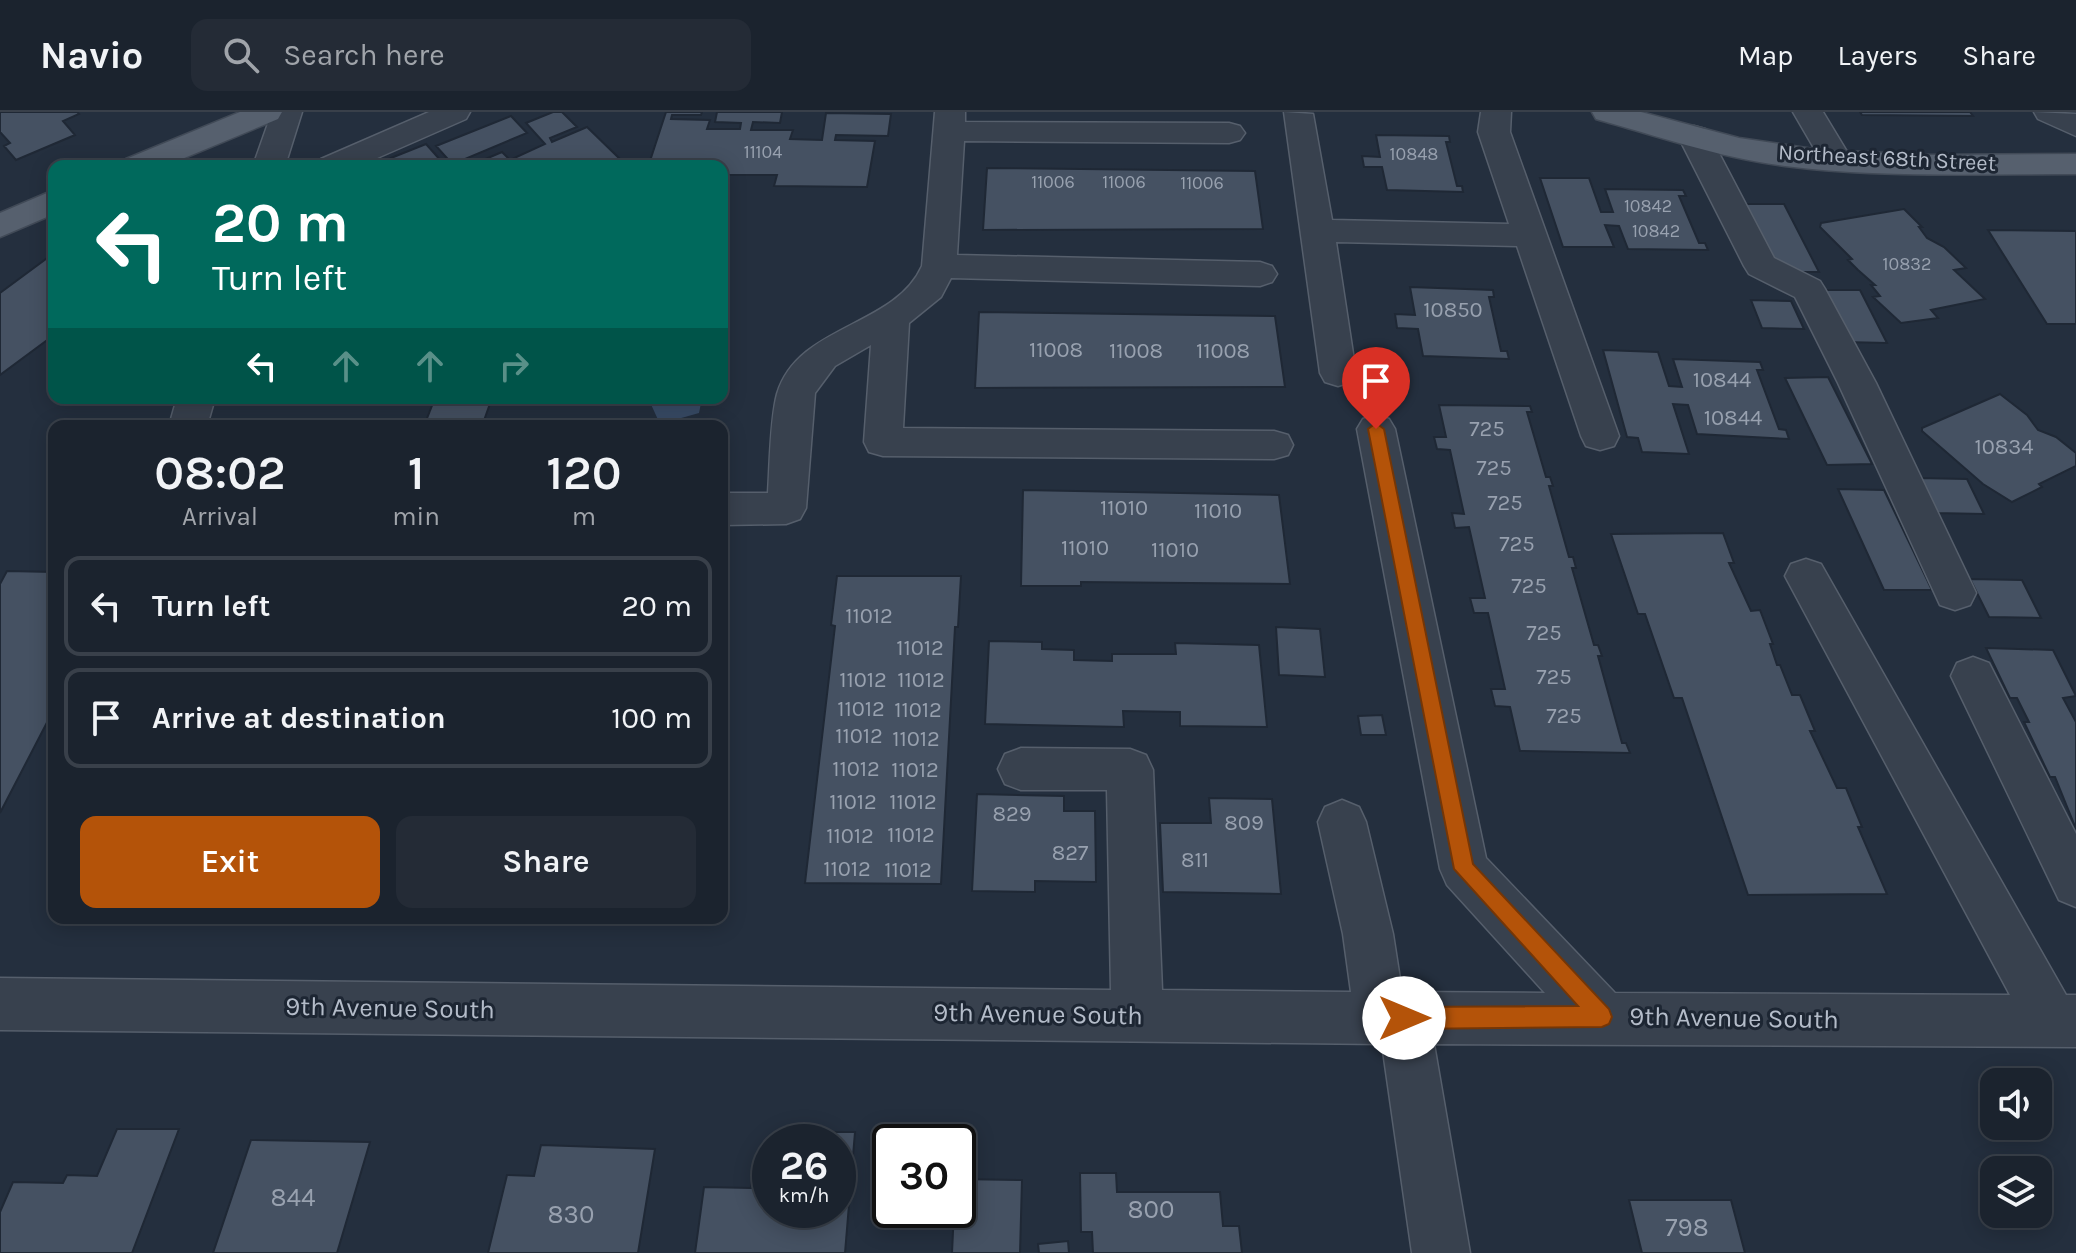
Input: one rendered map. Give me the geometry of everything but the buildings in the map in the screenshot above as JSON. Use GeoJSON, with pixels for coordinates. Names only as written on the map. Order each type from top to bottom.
{"type":"FeatureCollection","features":[{"type":"Feature","properties":{"kind":"main road"},"geometry":{"type":"LineString","coordinates":[[151,160],[267,112]]}},
{"type":"Feature","properties":{"kind":"main road","name":"Northeast 68th Street"},"geometry":{"type":"LineString","coordinates":[[1607,112],[1782,156],[1836,160],[2076,164]]}},
{"type":"Feature","properties":{"kind":"main road"},"geometry":{"type":"LineString","coordinates":[[0,226],[48,204]]}},
{"type":"Feature","properties":{"kind":"street"},"geometry":{"type":"LineString","coordinates":[[271,160],[287,112]]}},
{"type":"Feature","properties":{"kind":"street"},"geometry":{"type":"LineString","coordinates":[[346,160],[455,112]]}},
{"type":"Feature","properties":{"kind":"street"},"geometry":{"type":"LineString","coordinates":[[1496,112],[1494,132],[1600,436]]}},
{"type":"Feature","properties":{"kind":"street"},"geometry":{"type":"LineString","coordinates":[[1808,112],[1836,160]]}},
{"type":"Feature","properties":{"kind":"street"},"geometry":{"type":"LineString","coordinates":[[2049,112],[2076,127]]}},
{"type":"Feature","properties":{"kind":"street"},"geometry":{"type":"LineString","coordinates":[[1298,114],[1338,373]]}},
{"type":"Feature","properties":{"kind":"street"},"geometry":{"type":"LineString","coordinates":[[728,509],[786,508],[796,393],[808,372],[822,357],[891,320],[929,289],[939,266],[950,122],[1229,133]]}},
{"type":"Feature","properties":{"kind":"street"},"geometry":{"type":"LineString","coordinates":[[1694,136],[1761,266],[1808,289],[1857,383],[1955,593]]}},
{"type":"Feature","properties":{"kind":"street"},"geometry":{"type":"LineString","coordinates":[[1317,231],[1530,235]]}},
{"type":"Feature","properties":{"kind":"street"},"geometry":{"type":"LineString","coordinates":[[939,266],[1260,274]]}},
{"type":"Feature","properties":{"kind":"street"},"geometry":{"type":"LineString","coordinates":[[891,320],[883,442],[1274,445]]}},
{"type":"Feature","properties":{"kind":"street"},"geometry":{"type":"LineString","coordinates":[[1376,429],[1464,869],[1602,1017]]}},
{"type":"Feature","properties":{"kind":"street"},"geometry":{"type":"LineString","coordinates":[[1806,576],[2064,1021]]}},
{"type":"Feature","properties":{"kind":"street"},"geometry":{"type":"LineString","coordinates":[[1973,676],[2076,884]]}},
{"type":"Feature","properties":{"kind":"street"},"geometry":{"type":"LineString","coordinates":[[1021,769],[1130,770],[1137,1015]]}},
{"type":"Feature","properties":{"kind":"street"},"geometry":{"type":"LineString","coordinates":[[1342,822],[1368,934],[1392,1018],[1441,1253]]}},
{"type":"Feature","properties":{"kind":"street","name":"9th Avenue South"},"geometry":{"type":"LineString","coordinates":[[0,1004],[1392,1018],[2064,1021]]}},
{"type":"Feature","properties":{"kind":"water"},"geometry":{"type":"Polygon","coordinates":[[[651,404],[701,404],[699,413],[674,420],[658,420],[651,404]]]}},
{"type":"Feature","properties":{"kind":"route"},"geometry":{"type":"LineString","coordinates":[[1376,429],[1464,869],[1602,1017],[1404,1018]]}}]}
